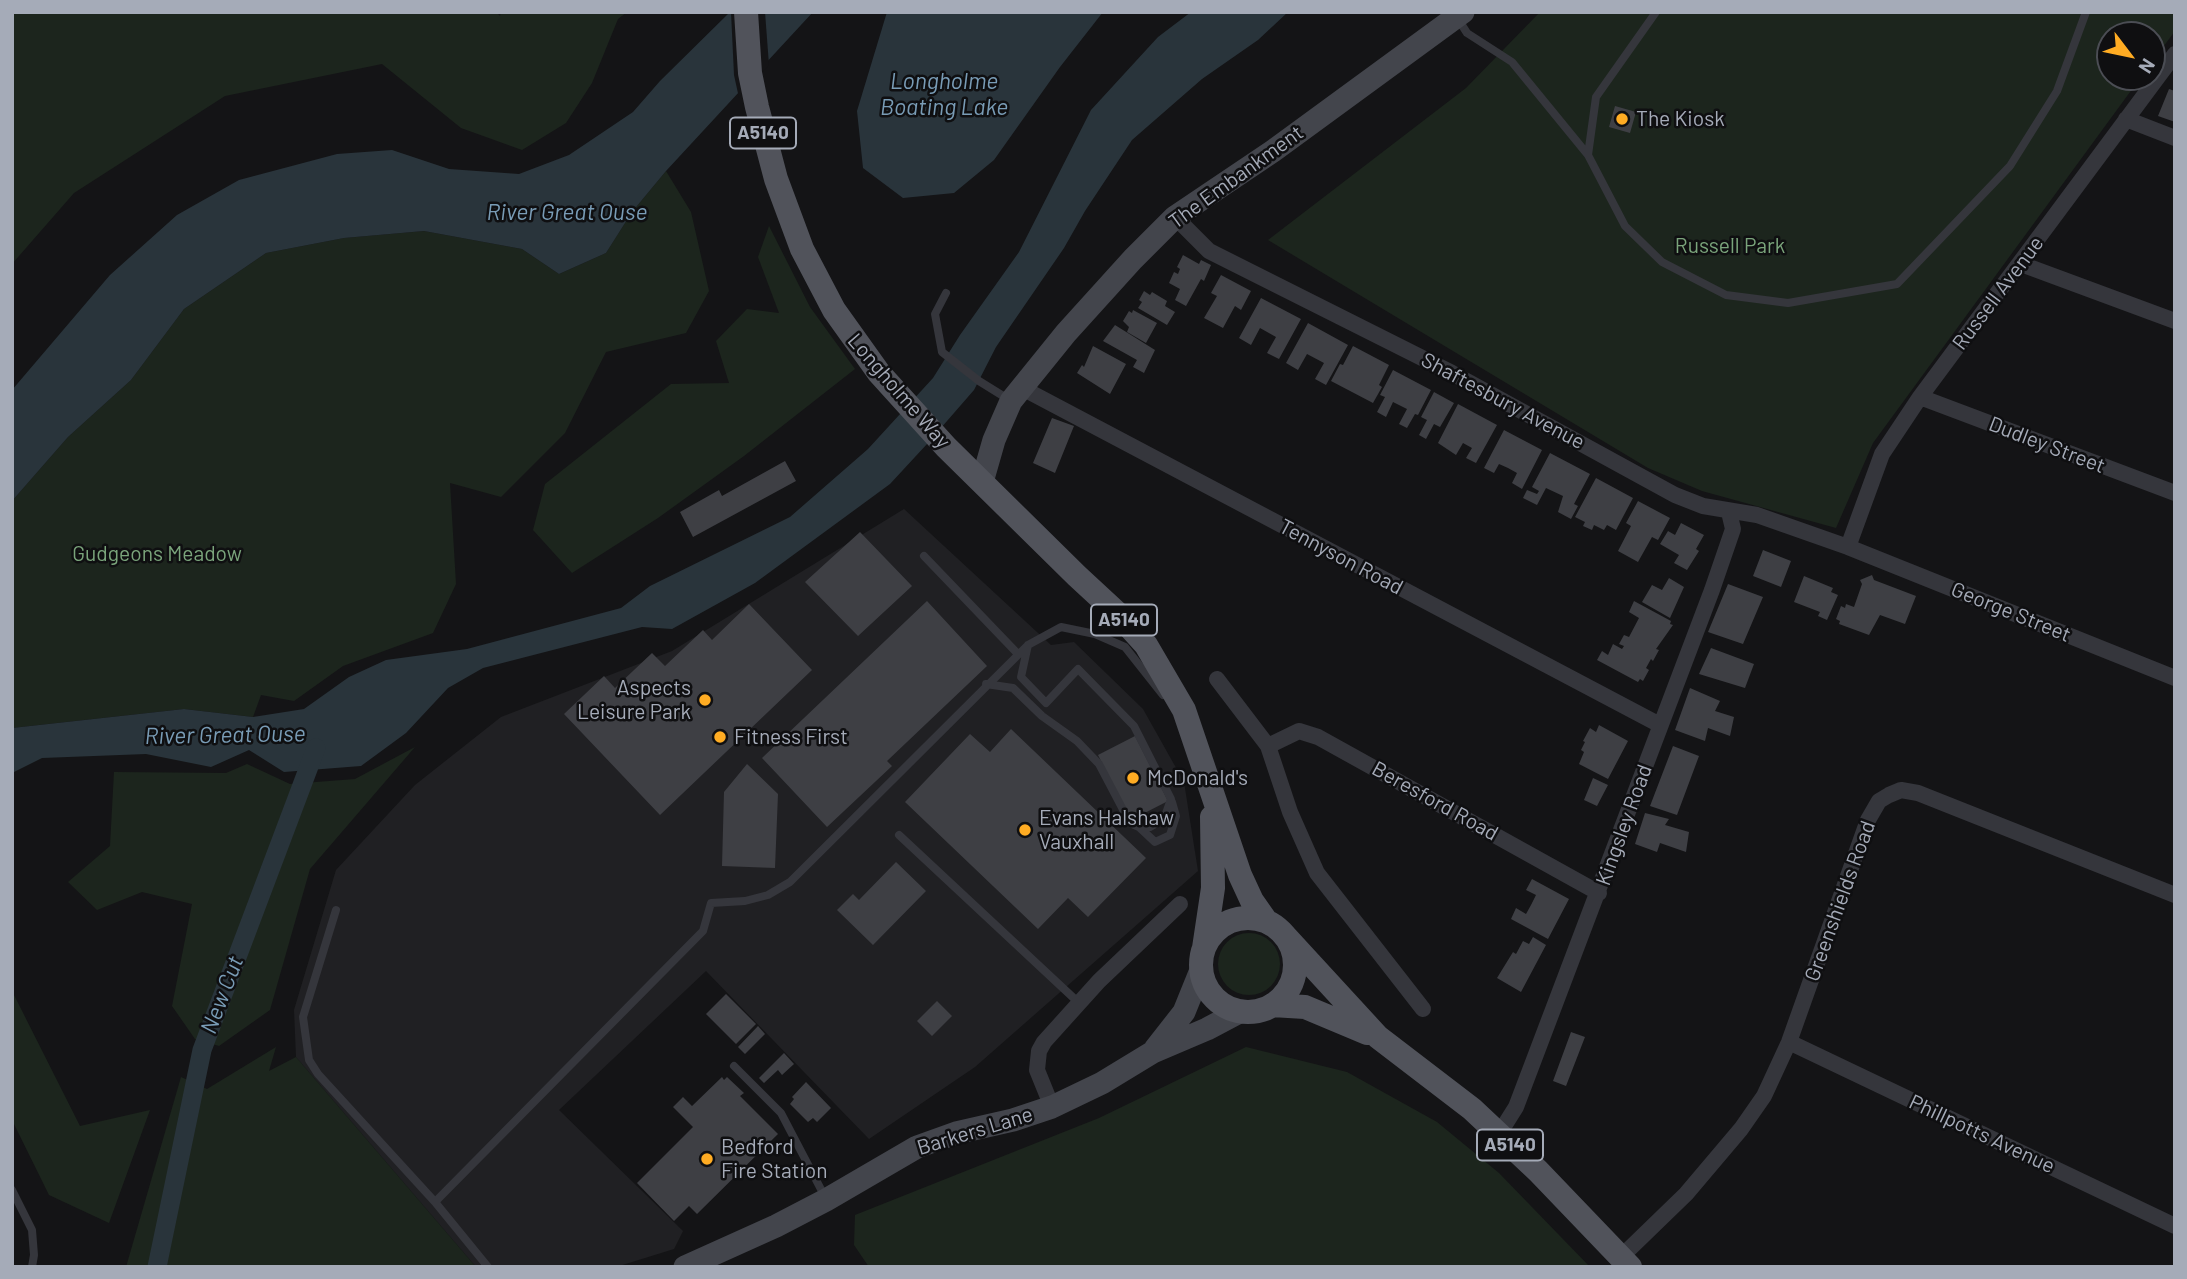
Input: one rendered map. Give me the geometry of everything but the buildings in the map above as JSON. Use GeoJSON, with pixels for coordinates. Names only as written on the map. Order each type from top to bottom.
{"type":"FeatureCollection","features":[{"type":"Feature","properties":{"kind":"main road","name":"Longholme Way"},"geometry":{"type":"LineString","coordinates":[[746,12],[750,73],[757,107],[776,179],[802,249],[853,340],[900,397],[982,482]]}},
{"type":"Feature","properties":{"kind":"main road","name":"A5140"},"geometry":{"type":"LineString","coordinates":[[982,482],[1133,629],[1173,687],[1192,729],[1245,889],[1266,921]]}},
{"type":"Feature","properties":{"kind":"main road","name":"A5140"},"geometry":{"type":"LineString","coordinates":[[1202,960],[1213,888],[1212,795]]}},
{"type":"Feature","properties":{"kind":"main road"},"geometry":{"type":"LineString","coordinates":[[1241,918],[1266,921],[1278,928],[1294,952],[1294,975],[1290,987],[1263,1010],[1241,1011],[1229,1008],[1210,993],[1202,960],[1218,928],[1241,918]]}},
{"type":"Feature","properties":{"kind":"main road","name":"A5140"},"geometry":{"type":"LineString","coordinates":[[1287,938],[1378,1037],[1446,1088],[1499,1134],[1626,1262]]}},
{"type":"Feature","properties":{"kind":"main road","name":"A5140"},"geometry":{"type":"LineString","coordinates":[[1272,1005],[1305,1007],[1378,1037]]}},
{"type":"Feature","properties":{"kind":"street","name":"The Embankment"},"geometry":{"type":"LineString","coordinates":[[982,482],[994,440],[1017,394],[1066,333],[1133,259],[1175,218],[1273,151],[1460,15]]}},
{"type":"Feature","properties":{"kind":"street","name":"Russell Avenue"},"geometry":{"type":"LineString","coordinates":[[1848,547],[1882,454],[1920,397],[2175,54]]}},
{"type":"Feature","properties":{"kind":"street"},"geometry":{"type":"LineString","coordinates":[[2126,119],[2175,138]]}},
{"type":"Feature","properties":{"kind":"street","name":"Shaftesbury Avenue"},"geometry":{"type":"LineString","coordinates":[[1175,218],[1209,251],[1452,373],[1675,495],[1703,506],[1729,512],[1757,514],[1848,547]]}},
{"type":"Feature","properties":{"kind":"street"},"geometry":{"type":"LineString","coordinates":[[2021,264],[2175,321]]}},
{"type":"Feature","properties":{"kind":"street","name":"Tennyson Road"},"geometry":{"type":"LineString","coordinates":[[1017,394],[1660,725]]}},
{"type":"Feature","properties":{"kind":"street","name":"Dudley Street"},"geometry":{"type":"LineString","coordinates":[[1920,397],[2175,493]]}},
{"type":"Feature","properties":{"kind":"street","name":"Kingsley Road"},"geometry":{"type":"LineString","coordinates":[[1499,1134],[1516,1107],[1712,590],[1733,529],[1729,512]]}},
{"type":"Feature","properties":{"kind":"street","name":"George Street"},"geometry":{"type":"LineString","coordinates":[[1848,547],[2175,678]]}},
{"type":"Feature","properties":{"kind":"street"},"geometry":{"type":"LineString","coordinates":[[1217,679],[1268,746],[1290,812],[1317,873],[1423,1009]]}},
{"type":"Feature","properties":{"kind":"street","name":"Beresford Road"},"geometry":{"type":"LineString","coordinates":[[1268,746],[1299,731],[1318,737],[1599,893]]}},
{"type":"Feature","properties":{"kind":"street","name":"Greenshields Road"},"geometry":{"type":"LineString","coordinates":[[1626,1262],[1741,1129],[1764,1096],[1789,1042],[1868,820],[1879,801],[1901,790],[1918,793],[2175,895]]}},
{"type":"Feature","properties":{"kind":"street"},"geometry":{"type":"LineString","coordinates":[[1052,1107],[1037,1070],[1039,1051],[1099,981],[1180,904]]}},
{"type":"Feature","properties":{"kind":"street","name":"Barkers Lane"},"geometry":{"type":"LineString","coordinates":[[1153,1052],[1184,1012],[1202,960]]}},
{"type":"Feature","properties":{"kind":"street","name":"Barkers Lane"},"geometry":{"type":"LineString","coordinates":[[685,1267],[751,1238],[826,1200],[917,1147],[956,1133],[1013,1120],[1052,1107],[1102,1083],[1153,1052],[1241,1011]]}},
{"type":"Feature","properties":{"kind":"street","name":"Phillpotts Avenue"},"geometry":{"type":"LineString","coordinates":[[1789,1042],[2175,1226]]}},
{"type":"Feature","properties":{"kind":"lane"},"geometry":{"type":"LineString","coordinates":[[1588,155],[1596,97],[1656,12]]}},
{"type":"Feature","properties":{"kind":"lane"},"geometry":{"type":"LineString","coordinates":[[1460,15],[1468,33],[1512,62],[1588,155],[1625,226],[1662,262],[1726,295],[1788,303],[1897,284],[2010,166],[2057,91],[2086,12]]}},
{"type":"Feature","properties":{"kind":"lane"},"geometry":{"type":"LineString","coordinates":[[946,293],[935,314],[942,352],[979,381],[1017,394]]}},
{"type":"Feature","properties":{"kind":"lane"},"geometry":{"type":"LineString","coordinates":[[923,556],[1017,653]]}},
{"type":"Feature","properties":{"kind":"lane"},"geometry":{"type":"LineString","coordinates":[[435,1202],[703,932],[711,903],[745,901],[768,895],[790,882],[1028,645],[1062,628],[1087,631],[1125,647],[1192,729]]}},
{"type":"Feature","properties":{"kind":"lane"},"geometry":{"type":"LineString","coordinates":[[986,684],[1013,688],[1042,716],[1077,741],[1099,764],[1130,822],[1155,842],[1170,835],[1176,817],[1171,799],[1134,726],[1078,669],[1046,703],[1021,677],[1028,645]]}},
{"type":"Feature","properties":{"kind":"lane"},"geometry":{"type":"LineString","coordinates":[[1139,827],[1150,827],[1164,819],[1171,799]]}},
{"type":"Feature","properties":{"kind":"lane"},"geometry":{"type":"LineString","coordinates":[[899,835],[1079,1003]]}},
{"type":"Feature","properties":{"kind":"lane"},"geometry":{"type":"LineString","coordinates":[[336,909],[303,1017],[309,1060],[318,1074],[435,1202],[488,1267]]}},
{"type":"Feature","properties":{"kind":"lane"},"geometry":{"type":"LineString","coordinates":[[734,1066],[781,1113],[826,1200]]}},
{"type":"Feature","properties":{"kind":"lane"},"geometry":{"type":"LineString","coordinates":[[12,1190],[32,1230],[32,1267]]}},
{"type":"Feature","properties":{"kind":"shaded area","name":"Aspects Leisure Park"},"geometry":{"type":"Polygon","coordinates":[[[904,509],[1051,645],[1074,642],[1143,709],[1184,782],[1198,871],[975,1067],[869,1139],[706,971],[559,1110],[683,1231],[674,1249],[616,1267],[476,1267],[296,1057],[294,1010],[336,870],[415,785],[501,717],[672,651],[904,509]]]}},
{"type":"Feature","properties":{"kind":"green space"},"geometry":{"type":"Polygon","coordinates":[[[12,12],[496,12],[500,16],[501,12],[627,12],[618,19],[592,83],[566,123],[522,150],[461,128],[382,64],[225,96],[74,193],[12,264],[12,12]]]}},
{"type":"Feature","properties":{"kind":"green space","name":"Russell Park"},"geometry":{"type":"Polygon","coordinates":[[[1540,12],[2175,12],[2175,31],[2166,43],[2166,21],[2096,21],[2096,91],[2131,91],[1873,443],[1836,528],[1702,491],[1648,468],[1268,240],[1466,88],[1540,12]]]}},
{"type":"Feature","properties":{"kind":"green space","name":"Gudgeons Meadow"},"geometry":{"type":"Polygon","coordinates":[[[666,171],[691,212],[709,291],[686,333],[606,352],[565,433],[501,497],[450,483],[456,584],[433,633],[343,666],[294,701],[261,695],[253,717],[184,709],[12,728],[12,501],[68,437],[131,380],[184,309],[266,253],[344,238],[424,231],[522,249],[559,274],[606,253],[632,212],[666,171]]]}},
{"type":"Feature","properties":{"kind":"green space"},"geometry":{"type":"Polygon","coordinates":[[[769,226],[810,307],[855,369],[744,456],[658,518],[572,573],[533,530],[545,484],[671,384],[729,383],[716,341],[747,309],[779,313],[758,257],[769,226]]]}},
{"type":"Feature","properties":{"kind":"green space"},"geometry":{"type":"Polygon","coordinates":[[[415,747],[310,869],[270,1010],[219,1046],[195,1039],[172,1006],[192,904],[142,892],[97,910],[68,882],[110,846],[114,772],[226,773],[247,764],[290,784],[355,779],[415,747]]]}},
{"type":"Feature","properties":{"kind":"green space"},"geometry":{"type":"Polygon","coordinates":[[[1249,933],[1271,942],[1280,964],[1271,986],[1249,995],[1227,986],[1218,964],[1227,942],[1249,933]]]}},
{"type":"Feature","properties":{"kind":"green space"},"geometry":{"type":"Polygon","coordinates":[[[12,991],[80,1126],[150,1110],[109,1223],[49,1195],[12,1120],[12,991]]]}},
{"type":"Feature","properties":{"kind":"green space"},"geometry":{"type":"Polygon","coordinates":[[[276,1047],[269,1071],[296,1057],[476,1267],[126,1267],[181,1077],[207,1089],[276,1047]]]}},
{"type":"Feature","properties":{"kind":"green space"},"geometry":{"type":"Polygon","coordinates":[[[1246,1047],[1347,1072],[1437,1122],[1499,1173],[1590,1267],[869,1267],[854,1245],[855,1215],[1099,1118],[1246,1047]]]}},
{"type":"Feature","properties":{"kind":"water","name":"River Great Ouse"},"geometry":{"type":"Polygon","coordinates":[[[730,12],[813,12],[666,171],[632,212],[606,253],[559,274],[522,249],[424,231],[344,238],[266,253],[184,309],[131,380],[68,437],[12,501],[12,390],[110,275],[177,215],[239,180],[337,154],[392,150],[449,169],[519,174],[569,155],[633,112],[660,81],[730,12]]]}},
{"type":"Feature","properties":{"kind":"water","name":"Longholme Boating Lake"},"geometry":{"type":"Polygon","coordinates":[[[887,12],[1103,12],[994,160],[954,193],[903,198],[863,168],[857,111],[887,12]]]}},
{"type":"Feature","properties":{"kind":"water"},"geometry":{"type":"Polygon","coordinates":[[[1191,12],[1288,12],[1258,40],[1202,79],[1132,140],[1064,248],[996,347],[974,390],[890,484],[755,583],[672,629],[642,627],[483,668],[448,688],[406,733],[361,766],[284,772],[249,750],[211,767],[146,754],[42,758],[12,773],[12,728],[184,709],[253,717],[304,709],[349,677],[386,660],[467,649],[621,608],[650,586],[790,517],[868,449],[933,378],[1019,252],[1091,110],[1158,37],[1191,12]]]}},
{"type":"Feature","properties":{"kind":"pier"},"geometry":{"type":"Polygon","coordinates":[[[731,12],[765,12],[769,65],[739,98],[734,75],[731,12]]]}},
{"type":"Feature","properties":{"kind":"waterway","name":"New Cut"},"geometry":{"type":"LineString","coordinates":[[157,1267],[202,1050],[316,748]]}},
{"type":"Feature","properties":{"kind":"place","name":"The Kiosk"},"geometry":{"type":"Point","coordinates":[1622,119]}},
{"type":"Feature","properties":{"kind":"place","name":"Aspects Leisure Park"},"geometry":{"type":"Point","coordinates":[705,700]}},
{"type":"Feature","properties":{"kind":"place","name":"Fitness First"},"geometry":{"type":"Point","coordinates":[720,737]}},
{"type":"Feature","properties":{"kind":"place","name":"McDonald's"},"geometry":{"type":"Point","coordinates":[1133,778]}},
{"type":"Feature","properties":{"kind":"place","name":"Evans Halshaw Vauxhall"},"geometry":{"type":"Point","coordinates":[1025,830]}},
{"type":"Feature","properties":{"kind":"place","name":"Bedford Fire Station"},"geometry":{"type":"Point","coordinates":[707,1159]}}]}
